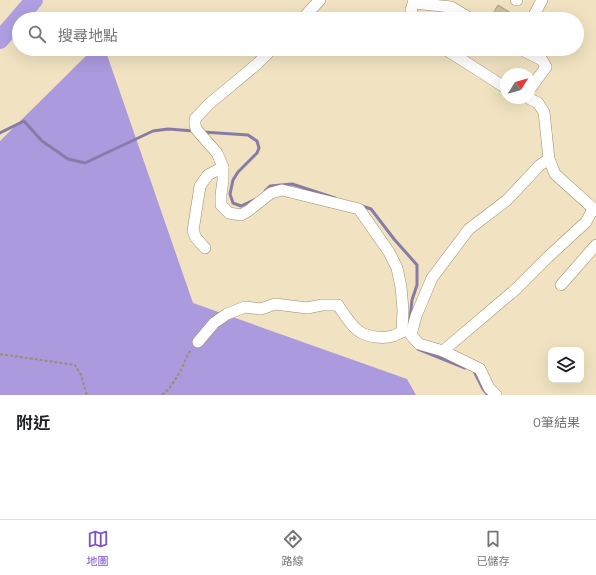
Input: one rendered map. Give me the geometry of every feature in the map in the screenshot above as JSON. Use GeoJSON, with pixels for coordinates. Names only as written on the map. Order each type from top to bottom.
{"type":"FeatureCollection","features":[{"type":"Feature","properties":{"kind":"lane"},"geometry":{"type":"LineString","coordinates":[[309,12],[320,0]]}},
{"type":"Feature","properties":{"kind":"lane"},"geometry":{"type":"LineString","coordinates":[[536,12],[542,0]]}},
{"type":"Feature","properties":{"kind":"lane"},"geometry":{"type":"LineString","coordinates":[[412,12],[411,10],[414,1],[451,7],[460,12]]}},
{"type":"Feature","properties":{"kind":"lane"},"geometry":{"type":"LineString","coordinates":[[265,56],[209,104],[195,119],[194,124],[218,153],[223,167],[221,195],[222,205],[229,213],[242,215],[271,193],[282,190],[359,210],[390,252],[397,268],[401,287],[406,333],[419,344],[443,351],[480,369],[489,388],[496,395]]}},
{"type":"Feature","properties":{"kind":"lane"},"geometry":{"type":"LineString","coordinates":[[456,56],[500,84]]}},
{"type":"Feature","properties":{"kind":"lane"},"geometry":{"type":"LineString","coordinates":[[534,56],[542,60],[546,67],[536,83]]}},
{"type":"Feature","properties":{"kind":"lane"},"geometry":{"type":"LineString","coordinates":[[443,351],[516,290],[548,257],[586,222],[595,210],[556,174],[549,158],[544,112],[536,102]]}},
{"type":"Feature","properties":{"kind":"lane"},"geometry":{"type":"LineString","coordinates":[[198,342],[214,323],[227,314],[245,307],[261,308],[276,304],[307,308],[322,305],[338,305],[349,321],[360,332],[374,337],[386,338],[406,333],[416,316],[432,278],[469,229],[507,200],[549,158]]}},
{"type":"Feature","properties":{"kind":"lane"},"geometry":{"type":"LineString","coordinates":[[205,248],[196,238],[193,231],[200,186],[208,175],[223,167]]}},
{"type":"Feature","properties":{"kind":"lane"},"geometry":{"type":"LineString","coordinates":[[561,285],[596,246]]}},
{"type":"Feature","properties":{"kind":"path"},"geometry":{"type":"LineString","coordinates":[[162,395],[168,391],[180,372],[188,354],[198,342]]}},
{"type":"Feature","properties":{"kind":"path"},"geometry":{"type":"LineString","coordinates":[[0,354],[74,365],[81,375],[87,395]]}},
{"type":"Feature","properties":{"kind":"shaded area"},"geometry":{"type":"Polygon","coordinates":[[[86,56],[107,56],[193,303],[407,379],[416,395],[0,395],[0,141],[86,56]]]}},
{"type":"Feature","properties":{"kind":"building"},"geometry":{"type":"Polygon","coordinates":[[[498,5],[509,12],[494,12],[498,5]]]}},
{"type":"Feature","properties":{"kind":"waterway"},"geometry":{"type":"LineString","coordinates":[[24,12],[34,0]]}},
{"type":"Feature","properties":{"kind":"waterway"},"geometry":{"type":"LineString","coordinates":[[0,40],[12,26]]}},
{"type":"Feature","properties":{"kind":"waterway"},"geometry":{"type":"LineString","coordinates":[[0,133],[24,121],[42,141],[68,159],[85,163],[153,131],[168,129],[194,131]]}},
{"type":"Feature","properties":{"kind":"waterway"},"geometry":{"type":"LineString","coordinates":[[203,132],[248,135],[257,141],[259,148],[257,153],[238,172],[233,180],[230,194],[233,203],[241,206],[256,199]]}},
{"type":"Feature","properties":{"kind":"waterway"},"geometry":{"type":"LineString","coordinates":[[265,191],[270,186],[292,184],[335,198]]}},
{"type":"Feature","properties":{"kind":"waterway"},"geometry":{"type":"LineString","coordinates":[[362,206],[371,209],[394,239],[417,265],[417,285],[412,300],[410,320]]}},
{"type":"Feature","properties":{"kind":"waterway"},"geometry":{"type":"LineString","coordinates":[[418,349],[465,368]]}},
{"type":"Feature","properties":{"kind":"waterway"},"geometry":{"type":"LineString","coordinates":[[474,371],[483,389],[488,395]]}}]}
